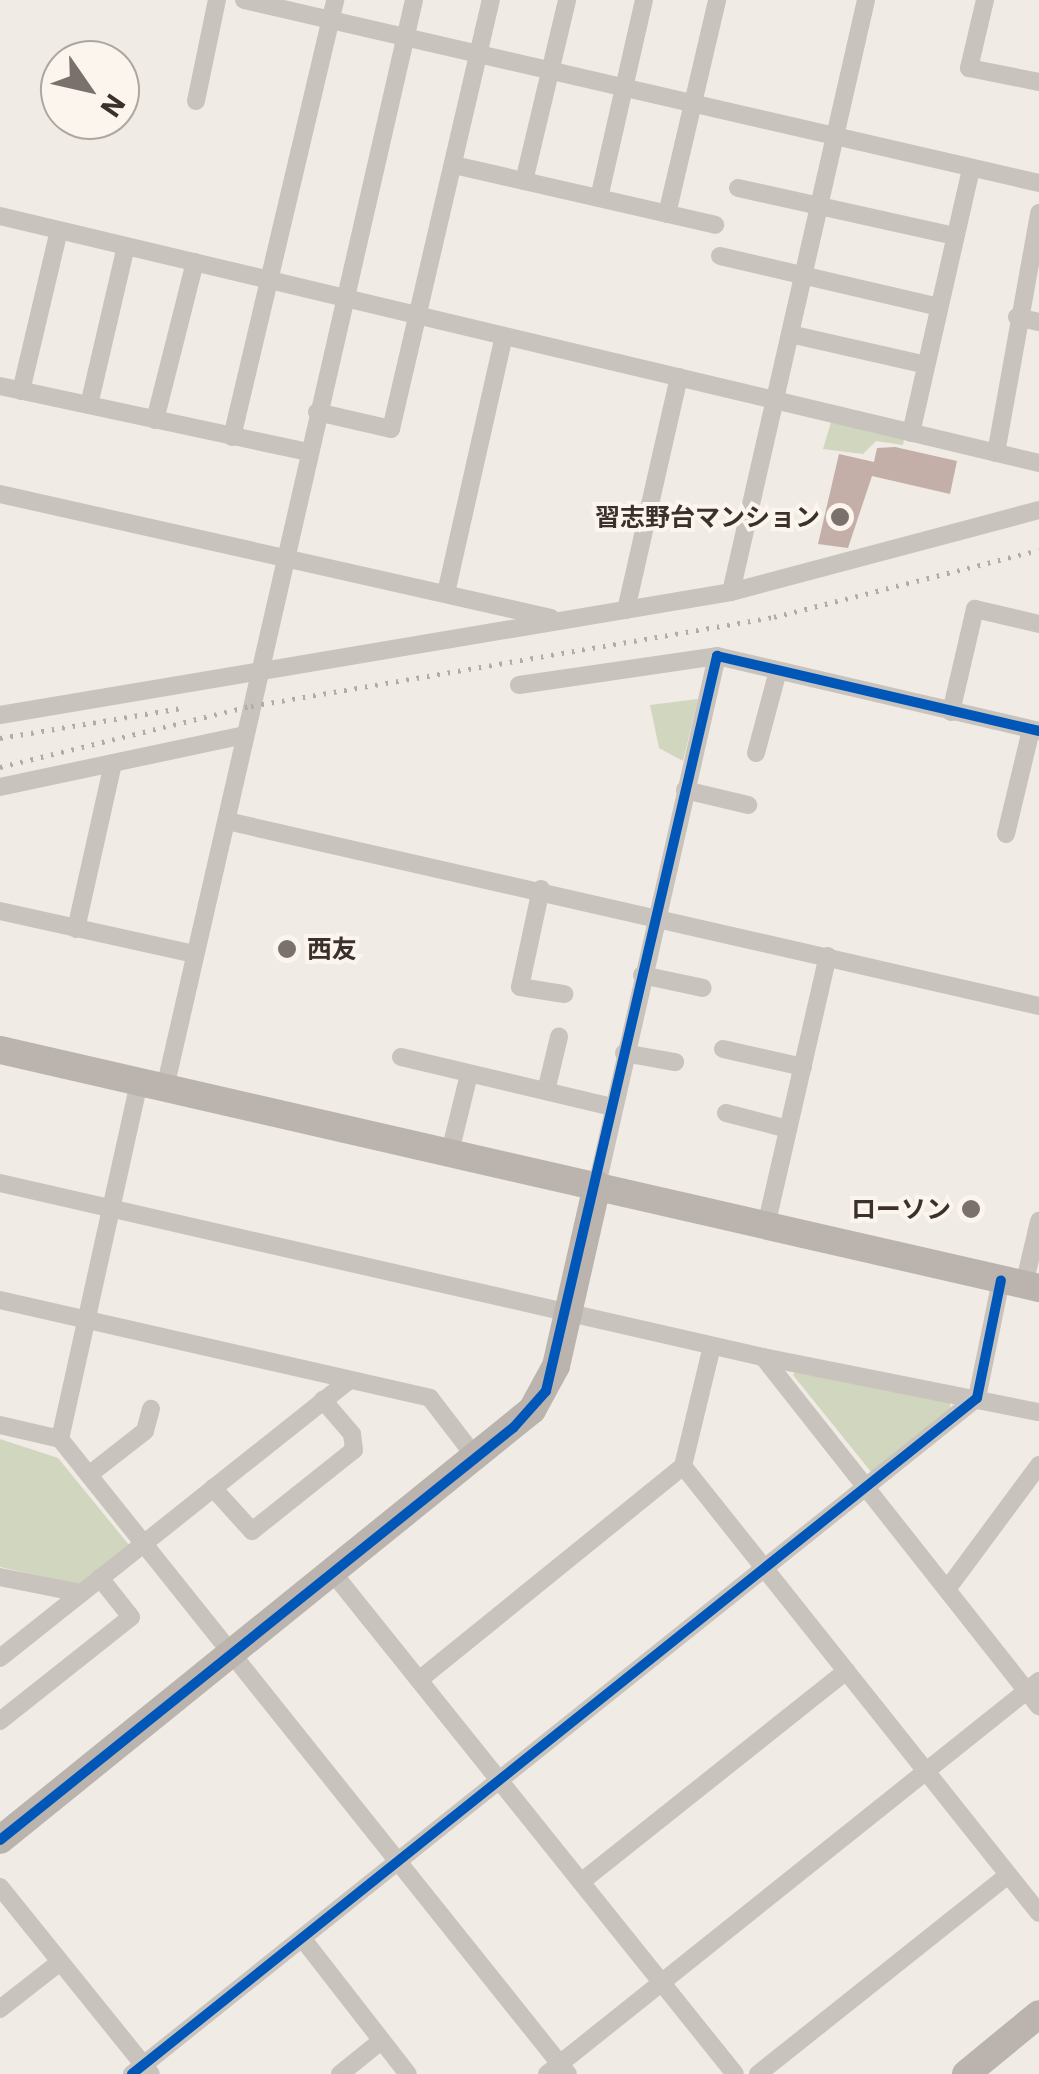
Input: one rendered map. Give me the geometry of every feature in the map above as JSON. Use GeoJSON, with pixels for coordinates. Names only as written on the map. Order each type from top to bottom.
{"type":"FeatureCollection","features":[{"type":"Feature","properties":{"kind":"street"},"geometry":{"type":"LineString","coordinates":[[196,102],[217,0]]}},
{"type":"Feature","properties":{"kind":"street"},"geometry":{"type":"LineString","coordinates":[[244,0],[1039,183]]}},
{"type":"Feature","properties":{"kind":"street"},"geometry":{"type":"LineString","coordinates":[[232,437],[335,0]]}},
{"type":"Feature","properties":{"kind":"street"},"geometry":{"type":"LineString","coordinates":[[60,1439],[112,1209],[194,954],[227,821],[307,452],[414,0]]}},
{"type":"Feature","properties":{"kind":"street"},"geometry":{"type":"LineString","coordinates":[[317,412],[391,428],[491,0]]}},
{"type":"Feature","properties":{"kind":"street"},"geometry":{"type":"LineString","coordinates":[[524,181],[567,0]]}},
{"type":"Feature","properties":{"kind":"street"},"geometry":{"type":"LineString","coordinates":[[599,198],[644,0]]}},
{"type":"Feature","properties":{"kind":"street"},"geometry":{"type":"LineString","coordinates":[[667,214],[717,0]]}},
{"type":"Feature","properties":{"kind":"street"},"geometry":{"type":"LineString","coordinates":[[731,592],[866,0]]}},
{"type":"Feature","properties":{"kind":"street"},"geometry":{"type":"LineString","coordinates":[[985,0],[969,68],[1039,82]]}},
{"type":"Feature","properties":{"kind":"street"},"geometry":{"type":"LineString","coordinates":[[454,165],[715,226]]}},
{"type":"Feature","properties":{"kind":"street"},"geometry":{"type":"LineString","coordinates":[[911,433],[971,168]]}},
{"type":"Feature","properties":{"kind":"street"},"geometry":{"type":"LineString","coordinates":[[738,188],[956,236]]}},
{"type":"Feature","properties":{"kind":"street"},"geometry":{"type":"LineString","coordinates":[[996,453],[1039,213]]}},
{"type":"Feature","properties":{"kind":"street"},"geometry":{"type":"LineString","coordinates":[[0,216],[1039,463]]}},
{"type":"Feature","properties":{"kind":"street"},"geometry":{"type":"LineString","coordinates":[[21,391],[59,230]]}},
{"type":"Feature","properties":{"kind":"street"},"geometry":{"type":"LineString","coordinates":[[89,405],[126,246]]}},
{"type":"Feature","properties":{"kind":"street"},"geometry":{"type":"LineString","coordinates":[[720,256],[940,307]]}},
{"type":"Feature","properties":{"kind":"street"},"geometry":{"type":"LineString","coordinates":[[155,420],[195,262]]}},
{"type":"Feature","properties":{"kind":"street"},"geometry":{"type":"LineString","coordinates":[[1018,317],[1039,322]]}},
{"type":"Feature","properties":{"kind":"street"},"geometry":{"type":"LineString","coordinates":[[790,334],[926,365]]}},
{"type":"Feature","properties":{"kind":"street"},"geometry":{"type":"LineString","coordinates":[[446,593],[504,336]]}},
{"type":"Feature","properties":{"kind":"street"},"geometry":{"type":"LineString","coordinates":[[626,610],[679,377]]}},
{"type":"Feature","properties":{"kind":"street"},"geometry":{"type":"LineString","coordinates":[[0,386],[307,452]]}},
{"type":"Feature","properties":{"kind":"street"},"geometry":{"type":"LineString","coordinates":[[0,494],[561,620]]}},
{"type":"Feature","properties":{"kind":"street"},"geometry":{"type":"LineString","coordinates":[[0,716],[731,592],[1039,510]]}},
{"type":"Feature","properties":{"kind":"street"},"geometry":{"type":"LineString","coordinates":[[951,712],[975,609],[1039,624]]}},
{"type":"Feature","properties":{"kind":"street"},"geometry":{"type":"LineString","coordinates":[[0,1840],[476,1458],[546,1390],[570,1313],[624,1053],[717,656]]}},
{"type":"Feature","properties":{"kind":"street"},"geometry":{"type":"LineString","coordinates":[[518,685],[717,656],[1035,731],[1006,834]]}},
{"type":"Feature","properties":{"kind":"street"},"geometry":{"type":"LineString","coordinates":[[756,753],[778,670]]}},
{"type":"Feature","properties":{"kind":"street"},"geometry":{"type":"LineString","coordinates":[[0,787],[244,736]]}},
{"type":"Feature","properties":{"kind":"street"},"geometry":{"type":"LineString","coordinates":[[76,928],[112,763]]}},
{"type":"Feature","properties":{"kind":"street"},"geometry":{"type":"LineString","coordinates":[[685,790],[748,806]]}},
{"type":"Feature","properties":{"kind":"street"},"geometry":{"type":"LineString","coordinates":[[227,821],[541,889],[1039,1006]]}},
{"type":"Feature","properties":{"kind":"street"},"geometry":{"type":"LineString","coordinates":[[541,889],[520,986],[564,994]]}},
{"type":"Feature","properties":{"kind":"street"},"geometry":{"type":"LineString","coordinates":[[0,911],[194,954]]}},
{"type":"Feature","properties":{"kind":"street"},"geometry":{"type":"LineString","coordinates":[[766,1226],[828,956]]}},
{"type":"Feature","properties":{"kind":"street"},"geometry":{"type":"LineString","coordinates":[[642,975],[703,988]]}},
{"type":"Feature","properties":{"kind":"street"},"geometry":{"type":"LineString","coordinates":[[546,1092],[559,1036]]}},
{"type":"Feature","properties":{"kind":"street"},"geometry":{"type":"LineString","coordinates":[[723,1049],[802,1067]]}},
{"type":"Feature","properties":{"kind":"street"},"geometry":{"type":"LineString","coordinates":[[0,1050],[1021,1285]]}},
{"type":"Feature","properties":{"kind":"street"},"geometry":{"type":"LineString","coordinates":[[624,1053],[675,1062]]}},
{"type":"Feature","properties":{"kind":"street"},"geometry":{"type":"LineString","coordinates":[[401,1057],[612,1107]]}},
{"type":"Feature","properties":{"kind":"street"},"geometry":{"type":"LineString","coordinates":[[450,1152],[469,1074]]}},
{"type":"Feature","properties":{"kind":"street"},"geometry":{"type":"LineString","coordinates":[[726,1113],[788,1129]]}},
{"type":"Feature","properties":{"kind":"street"},"geometry":{"type":"LineString","coordinates":[[0,1182],[712,1346],[1039,1412]]}},
{"type":"Feature","properties":{"kind":"street"},"geometry":{"type":"LineString","coordinates":[[0,1887],[142,2071],[302,1938],[976,1398],[1021,1285],[1039,1221]]}},
{"type":"Feature","properties":{"kind":"street"},"geometry":{"type":"LineString","coordinates":[[0,1300],[430,1398],[476,1458]]}},
{"type":"Feature","properties":{"kind":"street"},"geometry":{"type":"LineString","coordinates":[[419,1680],[683,1466],[712,1346]]}},
{"type":"Feature","properties":{"kind":"street"},"geometry":{"type":"LineString","coordinates":[[763,1357],[948,1588],[1033,1686],[1039,1706]]}},
{"type":"Feature","properties":{"kind":"street"},"geometry":{"type":"LineString","coordinates":[[0,1658],[349,1380]]}},
{"type":"Feature","properties":{"kind":"street"},"geometry":{"type":"LineString","coordinates":[[213,1488],[252,1531],[354,1450],[352,1434],[323,1400]]}},
{"type":"Feature","properties":{"kind":"street"},"geometry":{"type":"LineString","coordinates":[[90,1474],[146,1432],[151,1409]]}},
{"type":"Feature","properties":{"kind":"street"},"geometry":{"type":"LineString","coordinates":[[0,1425],[60,1439],[398,1862],[558,2070],[1033,1686]]}},
{"type":"Feature","properties":{"kind":"street"},"geometry":{"type":"LineString","coordinates":[[948,1588],[1039,1465]]}},
{"type":"Feature","properties":{"kind":"street"},"geometry":{"type":"LineString","coordinates":[[683,1466],[1039,1913]]}},
{"type":"Feature","properties":{"kind":"street"},"geometry":{"type":"LineString","coordinates":[[333,1573],[735,2074]]}},
{"type":"Feature","properties":{"kind":"street"},"geometry":{"type":"LineString","coordinates":[[0,1577],[81,1593]]}},
{"type":"Feature","properties":{"kind":"street"},"geometry":{"type":"LineString","coordinates":[[0,1721],[131,1617],[100,1578]]}},
{"type":"Feature","properties":{"kind":"street"},"geometry":{"type":"LineString","coordinates":[[581,1882],[846,1672]]}},
{"type":"Feature","properties":{"kind":"street"},"geometry":{"type":"LineString","coordinates":[[758,2074],[1008,1875]]}},
{"type":"Feature","properties":{"kind":"street"},"geometry":{"type":"LineString","coordinates":[[302,1938],[408,2074]]}},
{"type":"Feature","properties":{"kind":"street"},"geometry":{"type":"LineString","coordinates":[[0,2009],[60,1962]]}},
{"type":"Feature","properties":{"kind":"street"},"geometry":{"type":"LineString","coordinates":[[966,2074],[1039,2014]]}},
{"type":"Feature","properties":{"kind":"street"},"geometry":{"type":"LineString","coordinates":[[340,2074],[381,2041]]}},
{"type":"Feature","properties":{"kind":"green space"},"geometry":{"type":"Polygon","coordinates":[[[832,419],[905,435],[903,445],[876,441],[863,454],[823,449],[832,419]]]}},
{"type":"Feature","properties":{"kind":"green space"},"geometry":{"type":"Polygon","coordinates":[[[698,699],[683,761],[659,748],[650,705],[698,699]]]}},
{"type":"Feature","properties":{"kind":"green space"},"geometry":{"type":"Polygon","coordinates":[[[800,1365],[949,1399],[951,1410],[872,1473],[793,1375],[800,1365]]]}},
{"type":"Feature","properties":{"kind":"green space"},"geometry":{"type":"Polygon","coordinates":[[[0,1439],[58,1458],[129,1545],[79,1585],[0,1567],[0,1439]]]}},
{"type":"Feature","properties":{"kind":"building","name":"習志野台マンション"},"geometry":{"type":"Polygon","coordinates":[[[895,447],[957,461],[950,494],[872,476],[848,548],[818,544],[839,454],[874,462],[877,448],[895,447]]]}},
{"type":"Feature","properties":{"kind":"railway"},"geometry":{"type":"LineString","coordinates":[[0,767],[251,706],[774,617],[1039,550]]}},
{"type":"Feature","properties":{"kind":"railway"},"geometry":{"type":"LineString","coordinates":[[0,738],[182,708]]}},
{"type":"Feature","properties":{"kind":"cycle path"},"geometry":{"type":"LineString","coordinates":[[0,1840],[514,1427],[546,1391],[717,656],[1039,731]]}},
{"type":"Feature","properties":{"kind":"cycle path"},"geometry":{"type":"LineString","coordinates":[[132,2074],[977,1398],[1001,1280]]}},
{"type":"Feature","properties":{"kind":"place","name":"習志野台マンション"},"geometry":{"type":"Point","coordinates":[840,517]}},
{"type":"Feature","properties":{"kind":"place","name":"西友"},"geometry":{"type":"Point","coordinates":[287,949]}},
{"type":"Feature","properties":{"kind":"place","name":"ローソン"},"geometry":{"type":"Point","coordinates":[971,1209]}}]}
